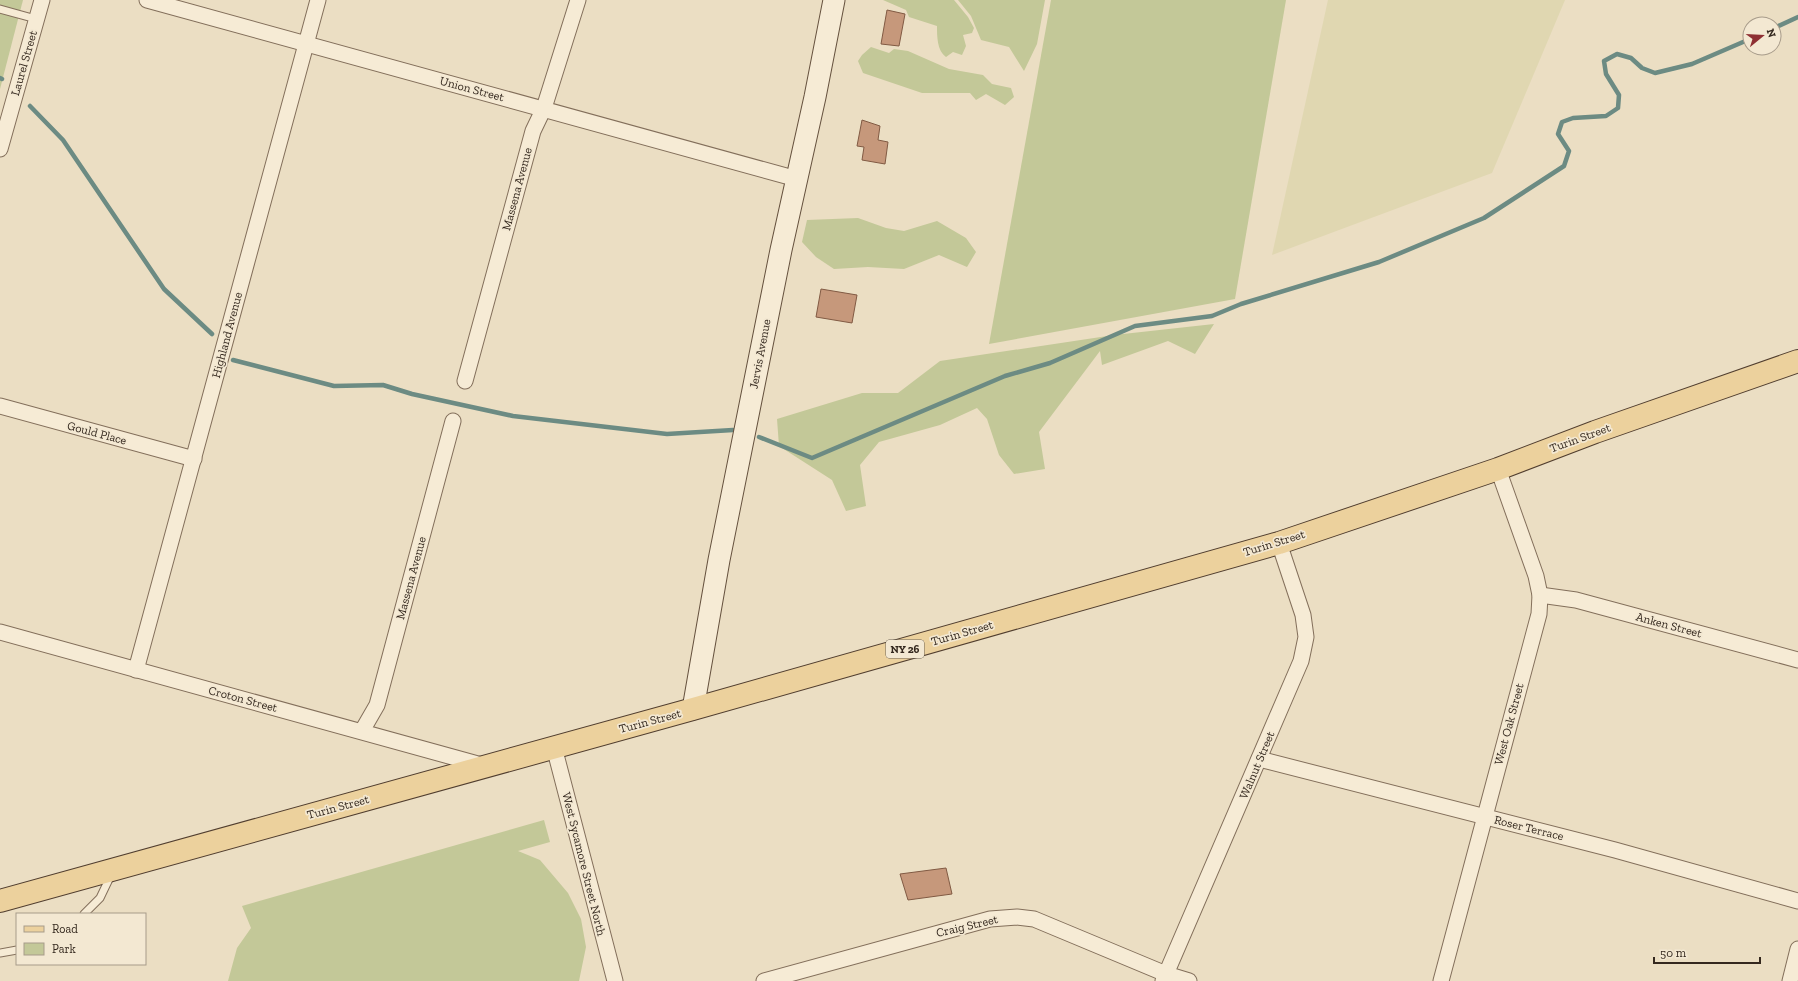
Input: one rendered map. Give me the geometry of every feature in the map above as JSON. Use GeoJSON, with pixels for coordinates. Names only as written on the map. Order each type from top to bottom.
{"type":"FeatureCollection","features":[{"type":"Feature","properties":{"kind":"main road","name":"Turin Street"},"geometry":{"type":"LineString","coordinates":[[0,901],[693,709],[1279,543],[1498,468],[1595,432],[1798,361]]}},
{"type":"Feature","properties":{"kind":"street","name":"Laurel Street"},"geometry":{"type":"LineString","coordinates":[[0,149],[42,0]]}},
{"type":"Feature","properties":{"kind":"street","name":"Union Street"},"geometry":{"type":"LineString","coordinates":[[147,0],[544,108],[797,179]]}},
{"type":"Feature","properties":{"kind":"street","name":"Highland Avenue"},"geometry":{"type":"LineString","coordinates":[[136,670],[318,0]]}},
{"type":"Feature","properties":{"kind":"street","name":"Massena Avenue"},"geometry":{"type":"LineString","coordinates":[[465,381],[533,131],[544,108],[578,0]]}},
{"type":"Feature","properties":{"kind":"street","name":"Jervis Avenue"},"geometry":{"type":"LineString","coordinates":[[693,709],[721,552],[781,250],[815,97],[834,0]]}},
{"type":"Feature","properties":{"kind":"street","name":"Gould Place"},"geometry":{"type":"LineString","coordinates":[[0,406],[194,459]]}},
{"type":"Feature","properties":{"kind":"street","name":"Massena Avenue"},"geometry":{"type":"LineString","coordinates":[[362,732],[377,705],[453,421]]}},
{"type":"Feature","properties":{"kind":"street","name":"West Oak Street"},"geometry":{"type":"LineString","coordinates":[[1441,981],[1539,614],[1540,595],[1536,576],[1498,468]]}},
{"type":"Feature","properties":{"kind":"street","name":"Walnut Street"},"geometry":{"type":"LineString","coordinates":[[1164,978],[1301,661],[1306,637],[1303,615],[1279,543]]}},
{"type":"Feature","properties":{"kind":"street","name":"Anken Street"},"geometry":{"type":"LineString","coordinates":[[1540,595],[1576,600],[1798,660]]}},
{"type":"Feature","properties":{"kind":"street","name":"Croton Street"},"geometry":{"type":"LineString","coordinates":[[0,632],[486,766]]}},
{"type":"Feature","properties":{"kind":"street","name":"West Sycamore Street North"},"geometry":{"type":"LineString","coordinates":[[554,747],[614,981]]}},
{"type":"Feature","properties":{"kind":"street","name":"Roser Terrace"},"geometry":{"type":"LineString","coordinates":[[1259,759],[1484,817],[1798,901]]}},
{"type":"Feature","properties":{"kind":"street","name":"Craig Street"},"geometry":{"type":"LineString","coordinates":[[764,981],[990,919],[1017,917],[1034,920],[1164,978],[1189,981]]}},
{"type":"Feature","properties":{"kind":"street"},"geometry":{"type":"LineString","coordinates":[[1790,981],[1798,950]]}},
{"type":"Feature","properties":{"kind":"lane"},"geometry":{"type":"LineString","coordinates":[[0,9],[36,19]]}},
{"type":"Feature","properties":{"kind":"lane"},"geometry":{"type":"LineString","coordinates":[[85,913],[100,898],[114,869]]}},
{"type":"Feature","properties":{"kind":"lane"},"geometry":{"type":"LineString","coordinates":[[0,953],[16,950]]}},
{"type":"Feature","properties":{"kind":"shaded area"},"geometry":{"type":"Polygon","coordinates":[[[1328,0],[1565,0],[1492,173],[1272,255],[1328,0]]]}},
{"type":"Feature","properties":{"kind":"green space"},"geometry":{"type":"Polygon","coordinates":[[[0,0],[23,0],[0,89],[0,0]]]}},
{"type":"Feature","properties":{"kind":"green space"},"geometry":{"type":"Polygon","coordinates":[[[883,0],[954,0],[968,17],[974,28],[972,33],[963,35],[966,46],[962,55],[953,52],[946,57],[939,47],[937,39],[937,26],[909,17],[906,10],[883,0]]]}},
{"type":"Feature","properties":{"kind":"green space"},"geometry":{"type":"Polygon","coordinates":[[[958,0],[1045,0],[1037,44],[1024,71],[1009,47],[981,40],[971,16],[958,0]]]}},
{"type":"Feature","properties":{"kind":"green space"},"geometry":{"type":"Polygon","coordinates":[[[1051,0],[1286,0],[1235,299],[989,344],[1051,0]]]}},
{"type":"Feature","properties":{"kind":"green space"},"geometry":{"type":"Polygon","coordinates":[[[871,47],[889,53],[894,49],[908,51],[949,69],[983,75],[992,84],[1011,88],[1014,97],[1005,105],[986,94],[976,100],[970,93],[922,93],[863,73],[858,61],[871,47]]]}},
{"type":"Feature","properties":{"kind":"green space"},"geometry":{"type":"Polygon","coordinates":[[[858,218],[886,228],[904,231],[937,221],[966,238],[976,252],[967,267],[939,255],[904,269],[868,267],[834,269],[816,257],[802,242],[807,220],[858,218]]]}},
{"type":"Feature","properties":{"kind":"green space"},"geometry":{"type":"Polygon","coordinates":[[[1214,324],[1195,354],[1168,341],[1102,365],[1100,351],[1039,432],[1045,469],[1014,474],[999,455],[987,419],[977,408],[940,425],[879,442],[860,465],[866,506],[846,511],[832,480],[779,446],[777,419],[862,393],[898,393],[940,361],[1114,335],[1214,324]]]}},
{"type":"Feature","properties":{"kind":"green space"},"geometry":{"type":"Polygon","coordinates":[[[544,820],[550,842],[518,851],[540,860],[568,893],[581,919],[586,947],[579,981],[228,981],[237,948],[251,928],[242,906],[544,820]]]}},
{"type":"Feature","properties":{"kind":"building"},"geometry":{"type":"Polygon","coordinates":[[[887,10],[905,14],[899,46],[881,44],[887,10]]]}},
{"type":"Feature","properties":{"kind":"building"},"geometry":{"type":"Polygon","coordinates":[[[862,120],[880,126],[878,140],[888,142],[885,164],[862,160],[864,147],[857,146],[862,120]]]}},
{"type":"Feature","properties":{"kind":"building"},"geometry":{"type":"Polygon","coordinates":[[[821,289],[857,295],[852,323],[816,317],[821,289]]]}},
{"type":"Feature","properties":{"kind":"building"},"geometry":{"type":"Polygon","coordinates":[[[946,868],[952,894],[908,900],[900,874],[946,868]]]}},
{"type":"Feature","properties":{"kind":"waterway"},"geometry":{"type":"LineString","coordinates":[[1782,24],[1798,17]]}},
{"type":"Feature","properties":{"kind":"waterway"},"geometry":{"type":"LineString","coordinates":[[759,437],[812,458],[1005,376],[1050,363],[1135,326],[1212,316],[1241,304],[1379,262],[1484,218],[1564,166],[1569,151],[1558,134],[1562,122],[1573,118],[1606,116],[1618,108],[1619,95],[1606,74],[1604,61],[1617,54],[1631,58],[1642,68],[1655,73],[1692,64],[1742,42]]}},
{"type":"Feature","properties":{"kind":"waterway"},"geometry":{"type":"LineString","coordinates":[[30,106],[63,140],[164,289],[212,334]]}},
{"type":"Feature","properties":{"kind":"waterway"},"geometry":{"type":"LineString","coordinates":[[233,360],[334,386],[383,385],[412,394],[513,416],[667,434],[733,430]]}}]}
